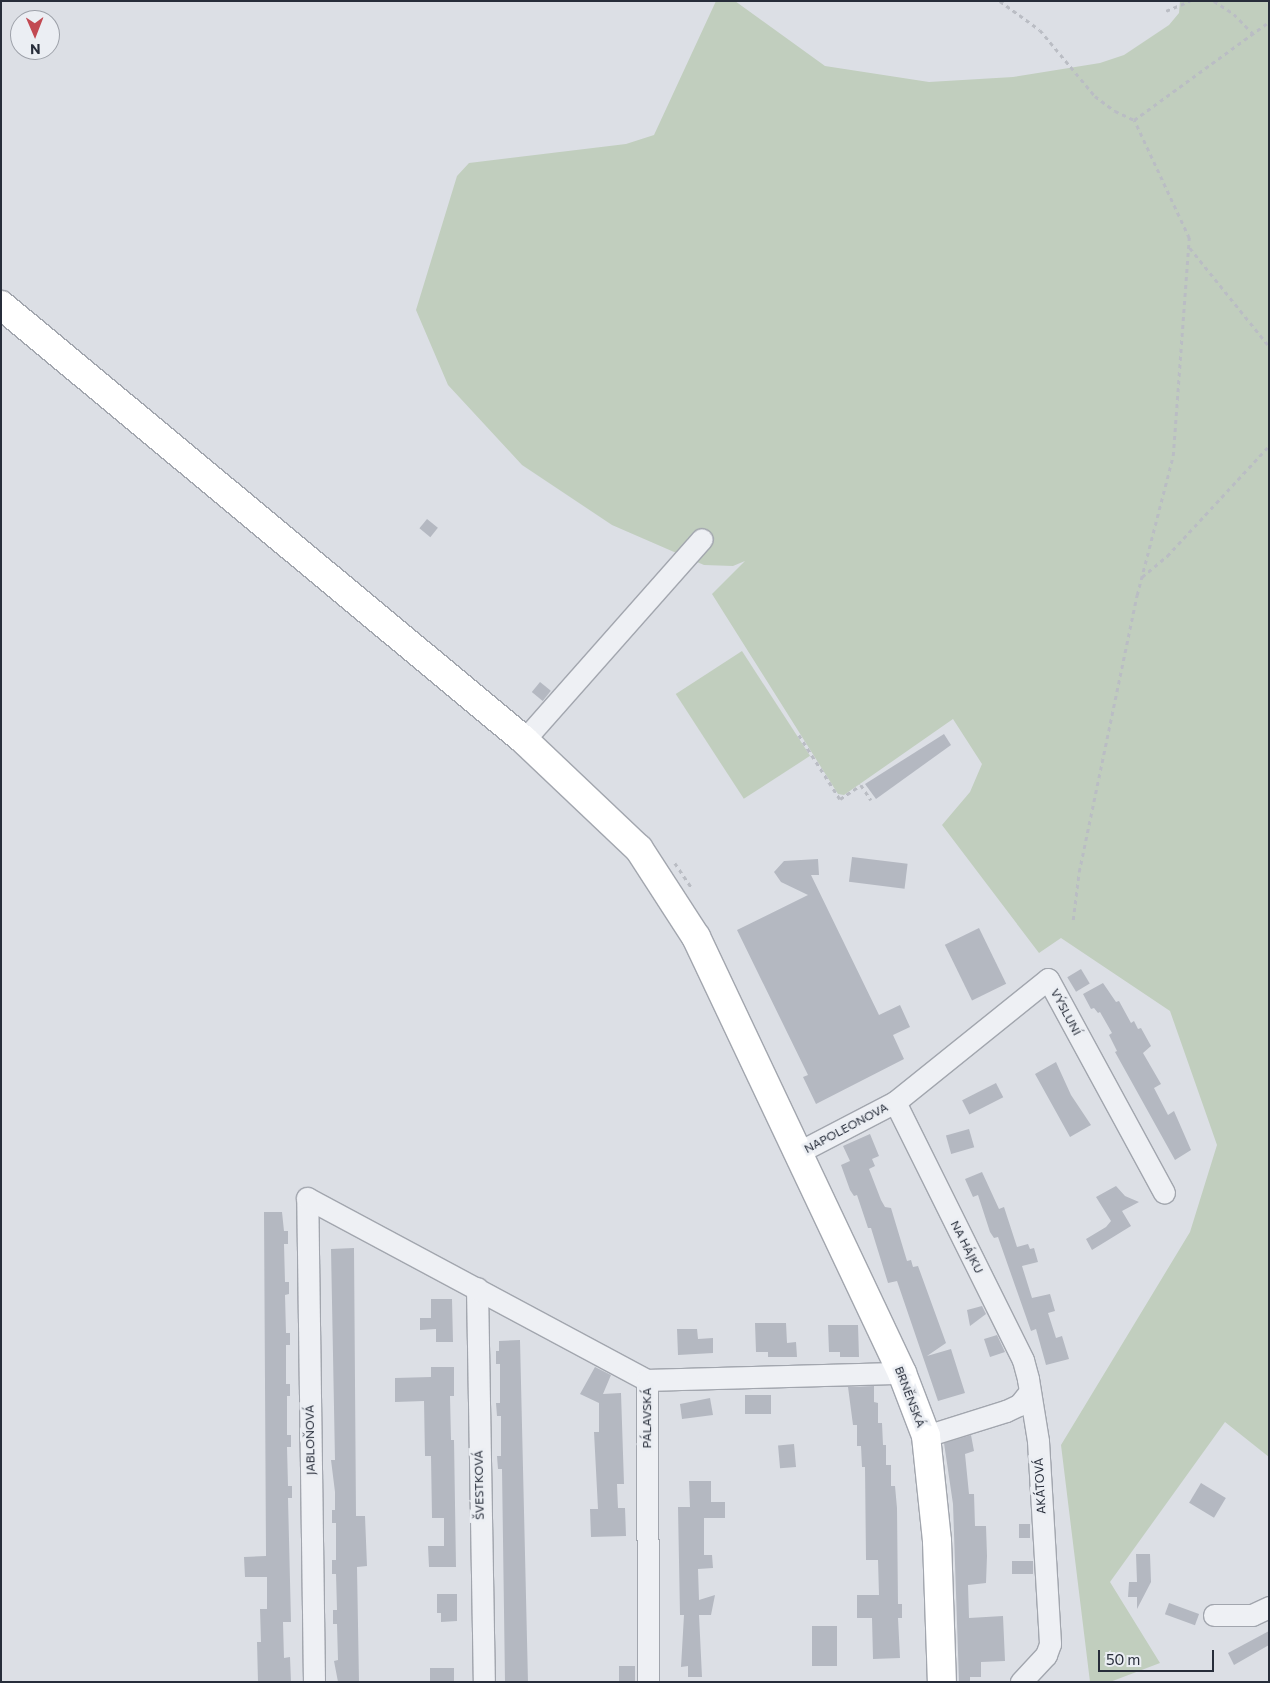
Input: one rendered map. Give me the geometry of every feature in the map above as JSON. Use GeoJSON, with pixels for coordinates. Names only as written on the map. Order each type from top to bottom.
{"type":"FeatureCollection","features":[{"type":"Feature","properties":{"kind":"main road","name":"BRNĚNSKÁ"},"geometry":{"type":"LineString","coordinates":[[1,305],[524,740],[639,849],[696,938],[902,1373],[926,1436],[937,1541],[942,1682]]}},
{"type":"Feature","properties":{"kind":"street"},"geometry":{"type":"LineString","coordinates":[[524,740],[702,539]]}},
{"type":"Feature","properties":{"kind":"street","name":"VÝSLUNÍ"},"geometry":{"type":"LineString","coordinates":[[895,1102],[1048,979],[1164,1193]]}},
{"type":"Feature","properties":{"kind":"street","name":"NAPOLEONOVA"},"geometry":{"type":"LineString","coordinates":[[793,1144],[895,1102]]}},
{"type":"Feature","properties":{"kind":"street","name":"NA HÁJKU"},"geometry":{"type":"LineString","coordinates":[[895,1102],[1023,1360],[1028,1394]]}},
{"type":"Feature","properties":{"kind":"street","name":"JABLOŇOVÁ"},"geometry":{"type":"LineString","coordinates":[[314,1682],[307,1198],[477,1288]]}},
{"type":"Feature","properties":{"kind":"street"},"geometry":{"type":"LineString","coordinates":[[477,1288],[646,1380]]}},
{"type":"Feature","properties":{"kind":"street","name":"ŠVESTKOVÁ"},"geometry":{"type":"LineString","coordinates":[[477,1288],[484,1682]]}},
{"type":"Feature","properties":{"kind":"street","name":"PÁLAVSKÁ"},"geometry":{"type":"LineString","coordinates":[[648,1682],[646,1380],[902,1373]]}},
{"type":"Feature","properties":{"kind":"street"},"geometry":{"type":"LineString","coordinates":[[926,1436],[1006,1411],[1019,1405],[1028,1394]]}},
{"type":"Feature","properties":{"kind":"street","name":"AKÁTOVÁ"},"geometry":{"type":"LineString","coordinates":[[1021,1682],[1046,1655],[1050,1644],[1038,1441],[1035,1414],[1028,1394]]}},
{"type":"Feature","properties":{"kind":"street"},"geometry":{"type":"LineString","coordinates":[[1214,1615],[1252,1615],[1269,1607]]}},
{"type":"Feature","properties":{"kind":"path"},"geometry":{"type":"LineString","coordinates":[[1000,1],[1040,30],[1095,96],[1115,111],[1134,120],[1189,238],[1173,456],[1141,578],[1080,872],[1073,920]]}},
{"type":"Feature","properties":{"kind":"path"},"geometry":{"type":"LineString","coordinates":[[1166,11],[1190,1]]}},
{"type":"Feature","properties":{"kind":"path"},"geometry":{"type":"LineString","coordinates":[[1214,1],[1234,14],[1252,34]]}},
{"type":"Feature","properties":{"kind":"path"},"geometry":{"type":"LineString","coordinates":[[1134,120],[1269,22]]}},
{"type":"Feature","properties":{"kind":"path"},"geometry":{"type":"LineString","coordinates":[[1189,246],[1269,346]]}},
{"type":"Feature","properties":{"kind":"path"},"geometry":{"type":"LineString","coordinates":[[1141,578],[1167,556],[1269,446]]}},
{"type":"Feature","properties":{"kind":"path"},"geometry":{"type":"LineString","coordinates":[[798,735],[840,799],[861,785],[871,800]]}},
{"type":"Feature","properties":{"kind":"green space"},"geometry":{"type":"Polygon","coordinates":[[[716,1],[735,1],[825,66],[929,82],[1013,77],[1100,63],[1124,55],[1169,25],[1179,13],[1180,1],[1269,1],[1269,1457],[1225,1422],[1110,1582],[1160,1663],[1110,1682],[1090,1682],[1061,1445],[1190,1232],[1217,1145],[1170,1011],[1061,938],[1039,953],[942,825],[970,792],[982,764],[953,719],[844,795],[838,794],[712,594],[745,561],[733,566],[704,565],[612,525],[522,465],[448,385],[416,310],[457,176],[469,163],[626,144],[654,135],[716,1]]]}},
{"type":"Feature","properties":{"kind":"green space"},"geometry":{"type":"Polygon","coordinates":[[[742,651],[810,756],[744,799],[676,694],[742,651]]]}},
{"type":"Feature","properties":{"kind":"building"},"geometry":{"type":"Polygon","coordinates":[[[427,519],[438,528],[430,537],[419,528],[427,519]]]}},
{"type":"Feature","properties":{"kind":"building"},"geometry":{"type":"Polygon","coordinates":[[[540,682],[551,691],[543,701],[532,692],[540,682]]]}},
{"type":"Feature","properties":{"kind":"building"},"geometry":{"type":"Polygon","coordinates":[[[944,734],[951,745],[876,799],[865,784],[944,734]]]}},
{"type":"Feature","properties":{"kind":"building"},"geometry":{"type":"Polygon","coordinates":[[[852,857],[908,864],[905,889],[849,882],[852,857]]]}},
{"type":"Feature","properties":{"kind":"building"},"geometry":{"type":"Polygon","coordinates":[[[818,859],[819,875],[811,875],[879,1015],[900,1005],[910,1027],[893,1035],[904,1059],[816,1104],[803,1077],[808,1075],[737,930],[808,895],[781,882],[774,872],[784,861],[818,859]]]}},
{"type":"Feature","properties":{"kind":"building"},"geometry":{"type":"Polygon","coordinates":[[[979,928],[1006,984],[972,1000],[945,945],[979,928]]]}},
{"type":"Feature","properties":{"kind":"building"},"geometry":{"type":"Polygon","coordinates":[[[1081,969],[1090,984],[1076,992],[1067,977],[1081,969]]]}},
{"type":"Feature","properties":{"kind":"building"},"geometry":{"type":"Polygon","coordinates":[[[1103,983],[1116,1002],[1119,1001],[1131,1023],[1134,1021],[1138,1029],[1141,1028],[1151,1046],[1143,1053],[1161,1084],[1154,1088],[1168,1115],[1174,1111],[1191,1150],[1175,1160],[1115,1052],[1117,1051],[1109,1035],[1112,1033],[1100,1012],[1098,1013],[1094,1008],[1091,1009],[1083,994],[1103,983]]]}},
{"type":"Feature","properties":{"kind":"building"},"geometry":{"type":"Polygon","coordinates":[[[1056,1062],[1071,1095],[1091,1125],[1070,1137],[1035,1074],[1056,1062]]]}},
{"type":"Feature","properties":{"kind":"building"},"geometry":{"type":"Polygon","coordinates":[[[996,1083],[1003,1097],[969,1115],[962,1100],[996,1083]]]}},
{"type":"Feature","properties":{"kind":"building"},"geometry":{"type":"Polygon","coordinates":[[[969,1129],[974,1147],[951,1154],[946,1136],[969,1129]]]}},
{"type":"Feature","properties":{"kind":"building"},"geometry":{"type":"Polygon","coordinates":[[[870,1134],[879,1156],[872,1159],[875,1166],[869,1169],[881,1200],[885,1207],[891,1208],[907,1261],[911,1260],[913,1267],[918,1266],[946,1343],[927,1356],[951,1349],[965,1393],[938,1401],[897,1281],[888,1283],[871,1228],[868,1228],[857,1195],[854,1196],[850,1190],[841,1165],[850,1161],[843,1146],[870,1134]]]}},
{"type":"Feature","properties":{"kind":"building"},"geometry":{"type":"Polygon","coordinates":[[[982,1172],[999,1209],[1004,1207],[1017,1247],[1028,1244],[1030,1249],[1034,1248],[1038,1262],[1022,1266],[1032,1298],[1050,1294],[1055,1311],[1048,1313],[1056,1338],[1062,1336],[1069,1359],[1046,1365],[1036,1329],[1031,1331],[998,1237],[994,1238],[990,1232],[978,1195],[973,1197],[965,1179],[982,1172]]]}},
{"type":"Feature","properties":{"kind":"building"},"geometry":{"type":"Polygon","coordinates":[[[1116,1186],[1125,1196],[1139,1202],[1122,1211],[1131,1226],[1092,1250],[1086,1239],[1106,1227],[1111,1221],[1096,1197],[1116,1186]]]}},
{"type":"Feature","properties":{"kind":"building"},"geometry":{"type":"Polygon","coordinates":[[[264,1212],[282,1212],[284,1231],[288,1231],[288,1244],[284,1244],[285,1282],[289,1282],[289,1294],[285,1295],[286,1333],[290,1333],[290,1345],[286,1345],[286,1384],[290,1384],[290,1396],[287,1396],[287,1435],[291,1435],[291,1447],[287,1447],[288,1486],[292,1486],[292,1498],[288,1498],[291,1622],[283,1622],[284,1658],[290,1657],[291,1682],[258,1682],[257,1642],[261,1642],[260,1609],[267,1609],[267,1577],[245,1577],[244,1557],[266,1556],[264,1212]]]}},
{"type":"Feature","properties":{"kind":"building"},"geometry":{"type":"Polygon","coordinates":[[[354,1248],[356,1516],[365,1516],[367,1566],[357,1567],[359,1682],[338,1682],[334,1661],[338,1660],[337,1624],[333,1624],[333,1610],[337,1610],[336,1574],[332,1574],[332,1560],[336,1560],[336,1523],[332,1523],[332,1510],[335,1510],[335,1492],[331,1460],[335,1460],[331,1249],[354,1248]]]}},
{"type":"Feature","properties":{"kind":"building"},"geometry":{"type":"Polygon","coordinates":[[[431,1299],[452,1299],[453,1342],[436,1342],[436,1329],[420,1330],[420,1318],[431,1318],[431,1299]]]}},
{"type":"Feature","properties":{"kind":"building"},"geometry":{"type":"Polygon","coordinates":[[[982,1306],[986,1314],[970,1326],[967,1310],[982,1306]]]}},
{"type":"Feature","properties":{"kind":"building"},"geometry":{"type":"Polygon","coordinates":[[[755,1323],[786,1323],[787,1343],[796,1342],[797,1357],[768,1357],[768,1352],[756,1352],[755,1323]]]}},
{"type":"Feature","properties":{"kind":"building"},"geometry":{"type":"Polygon","coordinates":[[[828,1325],[858,1325],[859,1357],[840,1357],[840,1352],[829,1352],[828,1325]]]}},
{"type":"Feature","properties":{"kind":"building"},"geometry":{"type":"Polygon","coordinates":[[[677,1329],[697,1329],[698,1339],[713,1338],[713,1353],[678,1355],[677,1329]]]}},
{"type":"Feature","properties":{"kind":"building"},"geometry":{"type":"Polygon","coordinates":[[[997,1335],[1005,1352],[990,1357],[984,1339],[997,1335]]]}},
{"type":"Feature","properties":{"kind":"building"},"geometry":{"type":"Polygon","coordinates":[[[520,1340],[528,1682],[505,1682],[502,1469],[498,1469],[497,1456],[501,1456],[501,1416],[497,1416],[496,1403],[500,1403],[500,1364],[496,1364],[496,1351],[499,1351],[499,1341],[520,1340]]]}},
{"type":"Feature","properties":{"kind":"building"},"geometry":{"type":"Polygon","coordinates":[[[431,1367],[454,1367],[454,1396],[450,1396],[451,1440],[454,1440],[456,1567],[429,1567],[428,1546],[444,1546],[444,1518],[432,1518],[431,1456],[425,1456],[424,1401],[395,1402],[395,1378],[431,1377],[431,1367]]]}},
{"type":"Feature","properties":{"kind":"building"},"geometry":{"type":"Polygon","coordinates":[[[595,1367],[611,1375],[603,1394],[621,1393],[624,1484],[617,1484],[618,1508],[625,1508],[626,1536],[591,1537],[590,1509],[598,1509],[594,1432],[599,1432],[599,1403],[580,1394],[595,1367]]]}},
{"type":"Feature","properties":{"kind":"building"},"geometry":{"type":"Polygon","coordinates":[[[874,1386],[874,1402],[878,1403],[878,1423],[882,1423],[883,1445],[886,1445],[886,1465],[891,1465],[891,1486],[895,1486],[898,1604],[902,1604],[902,1618],[898,1618],[900,1658],[873,1659],[872,1618],[857,1618],[857,1595],[879,1595],[878,1560],[866,1560],[865,1467],[862,1467],[861,1446],[857,1446],[857,1425],[853,1425],[848,1387],[874,1386]]]}},
{"type":"Feature","properties":{"kind":"building"},"geometry":{"type":"Polygon","coordinates":[[[745,1395],[771,1395],[771,1414],[745,1414],[745,1395]]]}},
{"type":"Feature","properties":{"kind":"building"},"geometry":{"type":"Polygon","coordinates":[[[710,1398],[713,1415],[682,1419],[680,1404],[710,1398]]]}},
{"type":"Feature","properties":{"kind":"building"},"geometry":{"type":"Polygon","coordinates":[[[971,1435],[974,1451],[965,1454],[969,1494],[974,1494],[975,1526],[986,1526],[987,1556],[986,1583],[968,1585],[969,1618],[1003,1616],[1005,1661],[981,1662],[981,1677],[970,1677],[970,1682],[959,1682],[953,1504],[944,1443],[971,1435]]]}},
{"type":"Feature","properties":{"kind":"building"},"geometry":{"type":"Polygon","coordinates":[[[794,1444],[796,1467],[780,1468],[778,1445],[794,1444]]]}},
{"type":"Feature","properties":{"kind":"building"},"geometry":{"type":"Polygon","coordinates":[[[689,1481],[711,1481],[711,1502],[725,1502],[725,1518],[704,1518],[704,1555],[712,1555],[713,1568],[698,1569],[699,1600],[715,1595],[711,1615],[699,1615],[702,1677],[688,1677],[688,1666],[681,1667],[684,1615],[680,1615],[678,1507],[690,1507],[689,1481]]]}},
{"type":"Feature","properties":{"kind":"building"},"geometry":{"type":"Polygon","coordinates":[[[1201,1483],[1226,1498],[1214,1518],[1189,1503],[1201,1483]]]}},
{"type":"Feature","properties":{"kind":"building"},"geometry":{"type":"Polygon","coordinates":[[[1019,1524],[1030,1524],[1030,1538],[1019,1538],[1019,1524]]]}},
{"type":"Feature","properties":{"kind":"building"},"geometry":{"type":"Polygon","coordinates":[[[1136,1554],[1150,1554],[1151,1582],[1137,1609],[1137,1597],[1128,1597],[1129,1582],[1137,1582],[1136,1554]]]}},
{"type":"Feature","properties":{"kind":"building"},"geometry":{"type":"Polygon","coordinates":[[[1012,1561],[1033,1561],[1033,1574],[1012,1574],[1012,1561]]]}},
{"type":"Feature","properties":{"kind":"building"},"geometry":{"type":"Polygon","coordinates":[[[437,1594],[457,1594],[457,1621],[441,1622],[441,1613],[437,1613],[437,1594]]]}},
{"type":"Feature","properties":{"kind":"building"},"geometry":{"type":"Polygon","coordinates":[[[1169,1603],[1199,1614],[1195,1625],[1165,1614],[1169,1603]]]}},
{"type":"Feature","properties":{"kind":"building"},"geometry":{"type":"Polygon","coordinates":[[[812,1626],[837,1626],[837,1666],[812,1666],[812,1626]]]}},
{"type":"Feature","properties":{"kind":"building"},"geometry":{"type":"Polygon","coordinates":[[[1269,1631],[1269,1645],[1234,1665],[1228,1653],[1269,1631]]]}},
{"type":"Feature","properties":{"kind":"building"},"geometry":{"type":"Polygon","coordinates":[[[619,1666],[635,1666],[635,1682],[619,1682],[619,1666]]]}},
{"type":"Feature","properties":{"kind":"building"},"geometry":{"type":"Polygon","coordinates":[[[430,1668],[454,1668],[454,1682],[430,1682],[430,1668]]]}}]}
